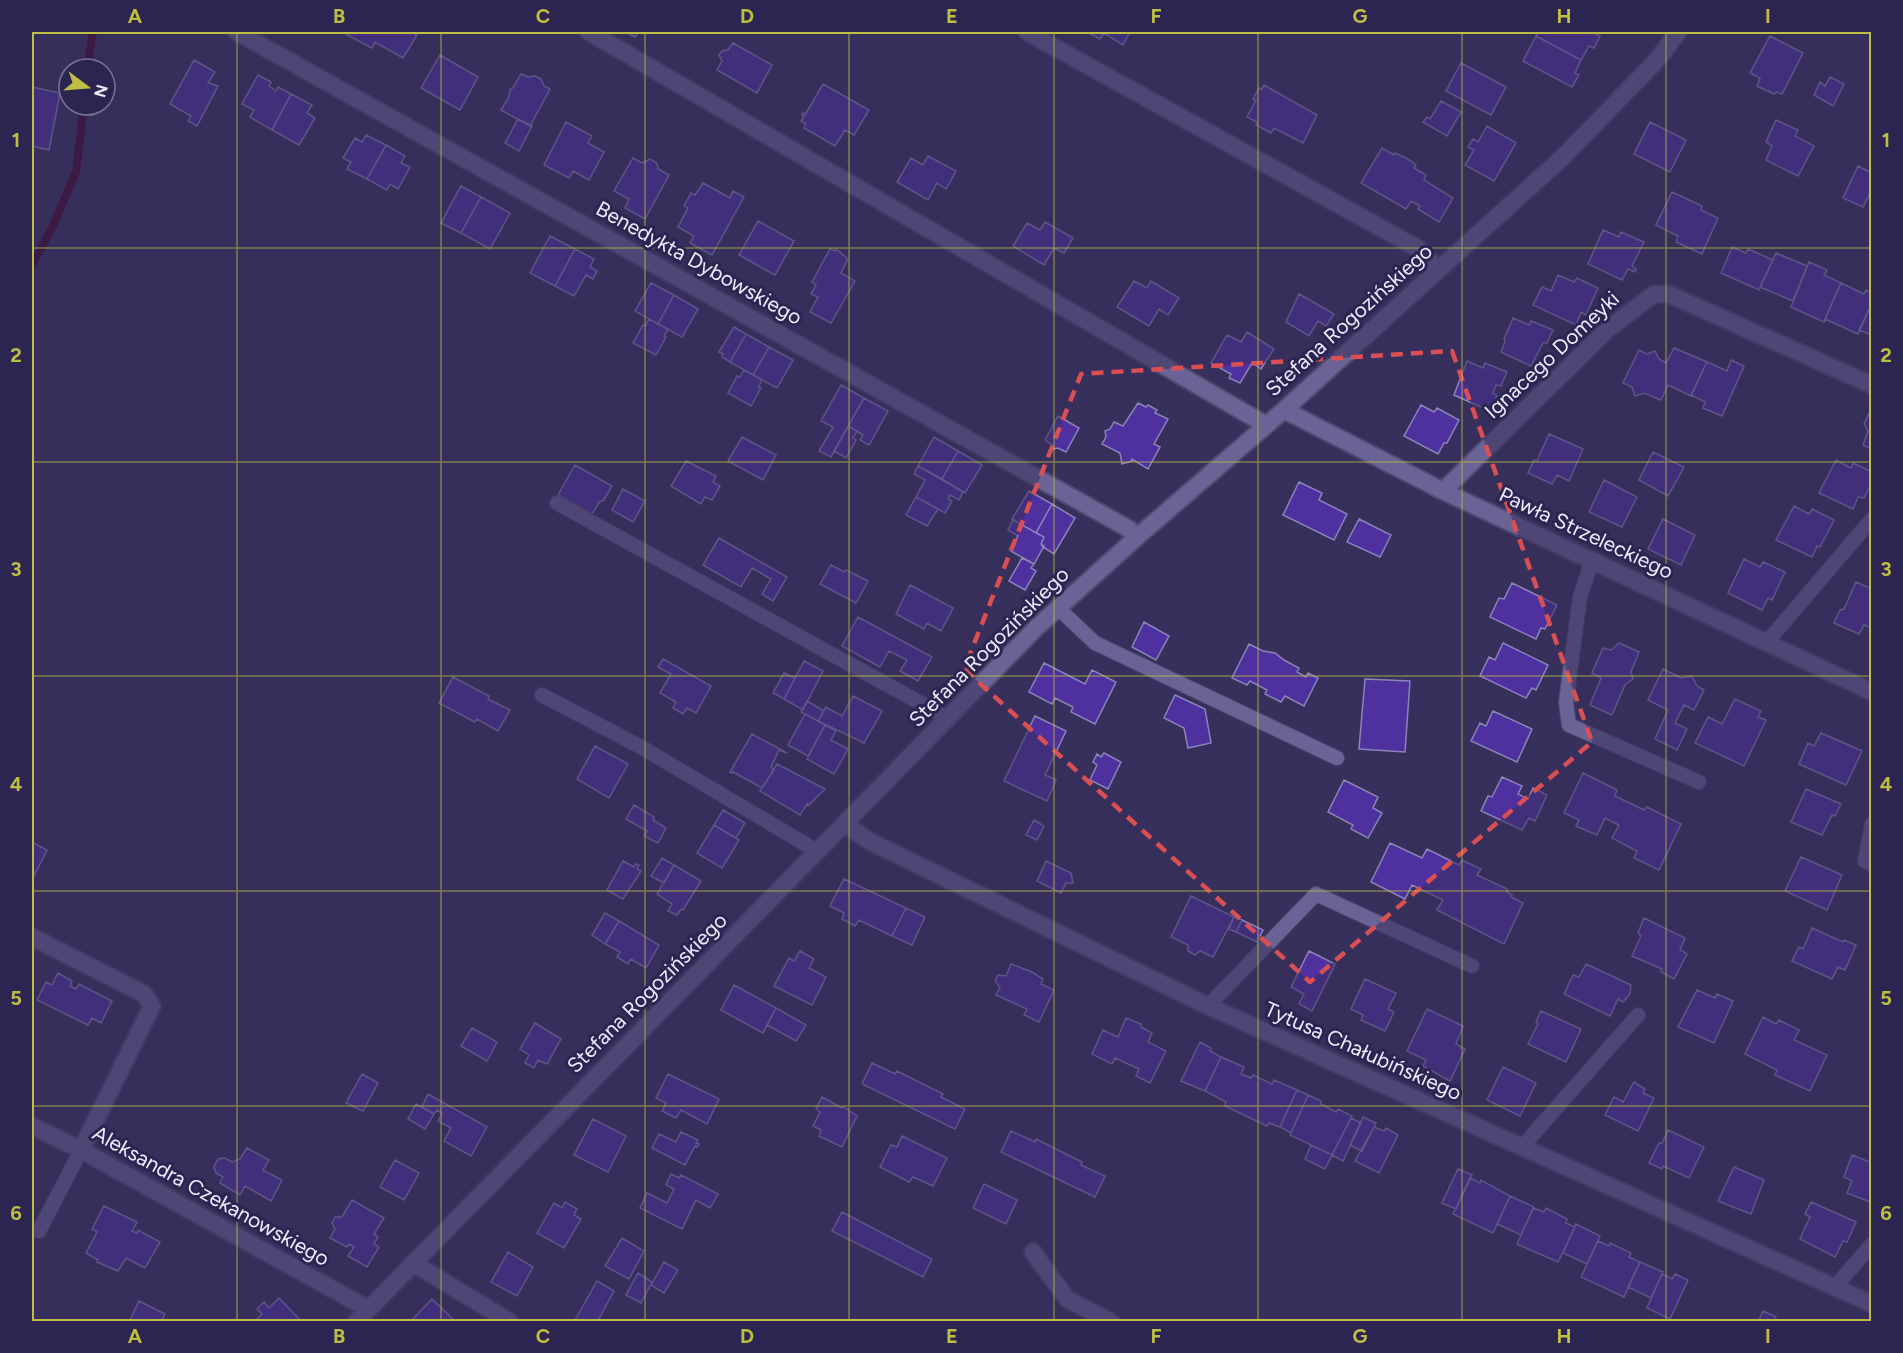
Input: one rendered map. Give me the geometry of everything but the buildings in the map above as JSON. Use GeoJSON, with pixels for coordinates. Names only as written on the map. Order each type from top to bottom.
{"type":"FeatureCollection","features":[{"type":"Feature","properties":{"kind":"street","name":"Benedykta Dybowskiego"},"geometry":{"type":"LineString","coordinates":[[237,32],[1122,525],[1137,537]]}},
{"type":"Feature","properties":{"kind":"street"},"geometry":{"type":"LineString","coordinates":[[589,32],[1266,425]]}},
{"type":"Feature","properties":{"kind":"street"},"geometry":{"type":"LineString","coordinates":[[1028,32],[1419,249],[1438,270]]}},
{"type":"Feature","properties":{"kind":"street","name":"Stefana Rogozińskiego"},"geometry":{"type":"LineString","coordinates":[[361,1316],[1058,608],[1284,410],[1564,156],[1658,59],[1678,32]]}},
{"type":"Feature","properties":{"kind":"street","name":"Ignacego Domeyki"},"geometry":{"type":"LineString","coordinates":[[1443,491],[1608,329],[1654,294],[1668,294],[1872,385]]}},
{"type":"Feature","properties":{"kind":"street","name":"Pawła Strzeleckiego"},"geometry":{"type":"LineString","coordinates":[[1284,410],[1443,491],[1872,692]]}},
{"type":"Feature","properties":{"kind":"street","name":"Tytusa Chałubińskiego"},"geometry":{"type":"LineString","coordinates":[[844,824],[869,841],[1208,1006],[1872,1304]]}},
{"type":"Feature","properties":{"kind":"street"},"geometry":{"type":"LineString","coordinates":[[32,937],[144,994],[152,1006],[81,1150]]}},
{"type":"Feature","properties":{"kind":"street","name":"Aleksandra Czekanowskiego"},"geometry":{"type":"LineString","coordinates":[[32,1126],[81,1150],[356,1302],[361,1316]]}},
{"type":"Feature","properties":{"kind":"street"},"geometry":{"type":"LineString","coordinates":[[1033,1252],[1067,1299],[1111,1322]]}},
{"type":"Feature","properties":{"kind":"street"},"geometry":{"type":"LineString","coordinates":[[413,1263],[510,1322]]}},
{"type":"Feature","properties":{"kind":"lane"},"geometry":{"type":"LineString","coordinates":[[557,503],[947,719]]}},
{"type":"Feature","properties":{"kind":"lane"},"geometry":{"type":"LineString","coordinates":[[1767,642],[1872,519]]}},
{"type":"Feature","properties":{"kind":"lane"},"geometry":{"type":"LineString","coordinates":[[1592,561],[1580,597],[1566,702],[1569,725],[1699,782]]}},
{"type":"Feature","properties":{"kind":"lane"},"geometry":{"type":"LineString","coordinates":[[1058,608],[1095,643],[1337,758]]}},
{"type":"Feature","properties":{"kind":"lane"},"geometry":{"type":"LineString","coordinates":[[542,695],[641,747],[818,851]]}},
{"type":"Feature","properties":{"kind":"lane"},"geometry":{"type":"LineString","coordinates":[[1872,824],[1864,861],[1872,864]]}},
{"type":"Feature","properties":{"kind":"lane"},"geometry":{"type":"LineString","coordinates":[[1208,1006],[1316,894],[1472,966]]}},
{"type":"Feature","properties":{"kind":"lane"},"geometry":{"type":"LineString","coordinates":[[1522,1147],[1638,1015]]}},
{"type":"Feature","properties":{"kind":"lane"},"geometry":{"type":"LineString","coordinates":[[39,1232],[81,1150]]}},
{"type":"Feature","properties":{"kind":"lane"},"geometry":{"type":"LineString","coordinates":[[1835,1287],[1872,1244]]}},
{"type":"Feature","properties":{"kind":"highlighted area"},"geometry":{"type":"Polygon","coordinates":[[[1452,351],[1592,742],[1310,982],[964,669],[1081,374],[1452,351]]]}},
{"type":"Feature","properties":{"kind":"waterway"},"geometry":{"type":"LineString","coordinates":[[89,57],[93,32]]}},
{"type":"Feature","properties":{"kind":"waterway"},"geometry":{"type":"LineString","coordinates":[[32,265],[51,230],[76,172],[83,117]]}}]}
